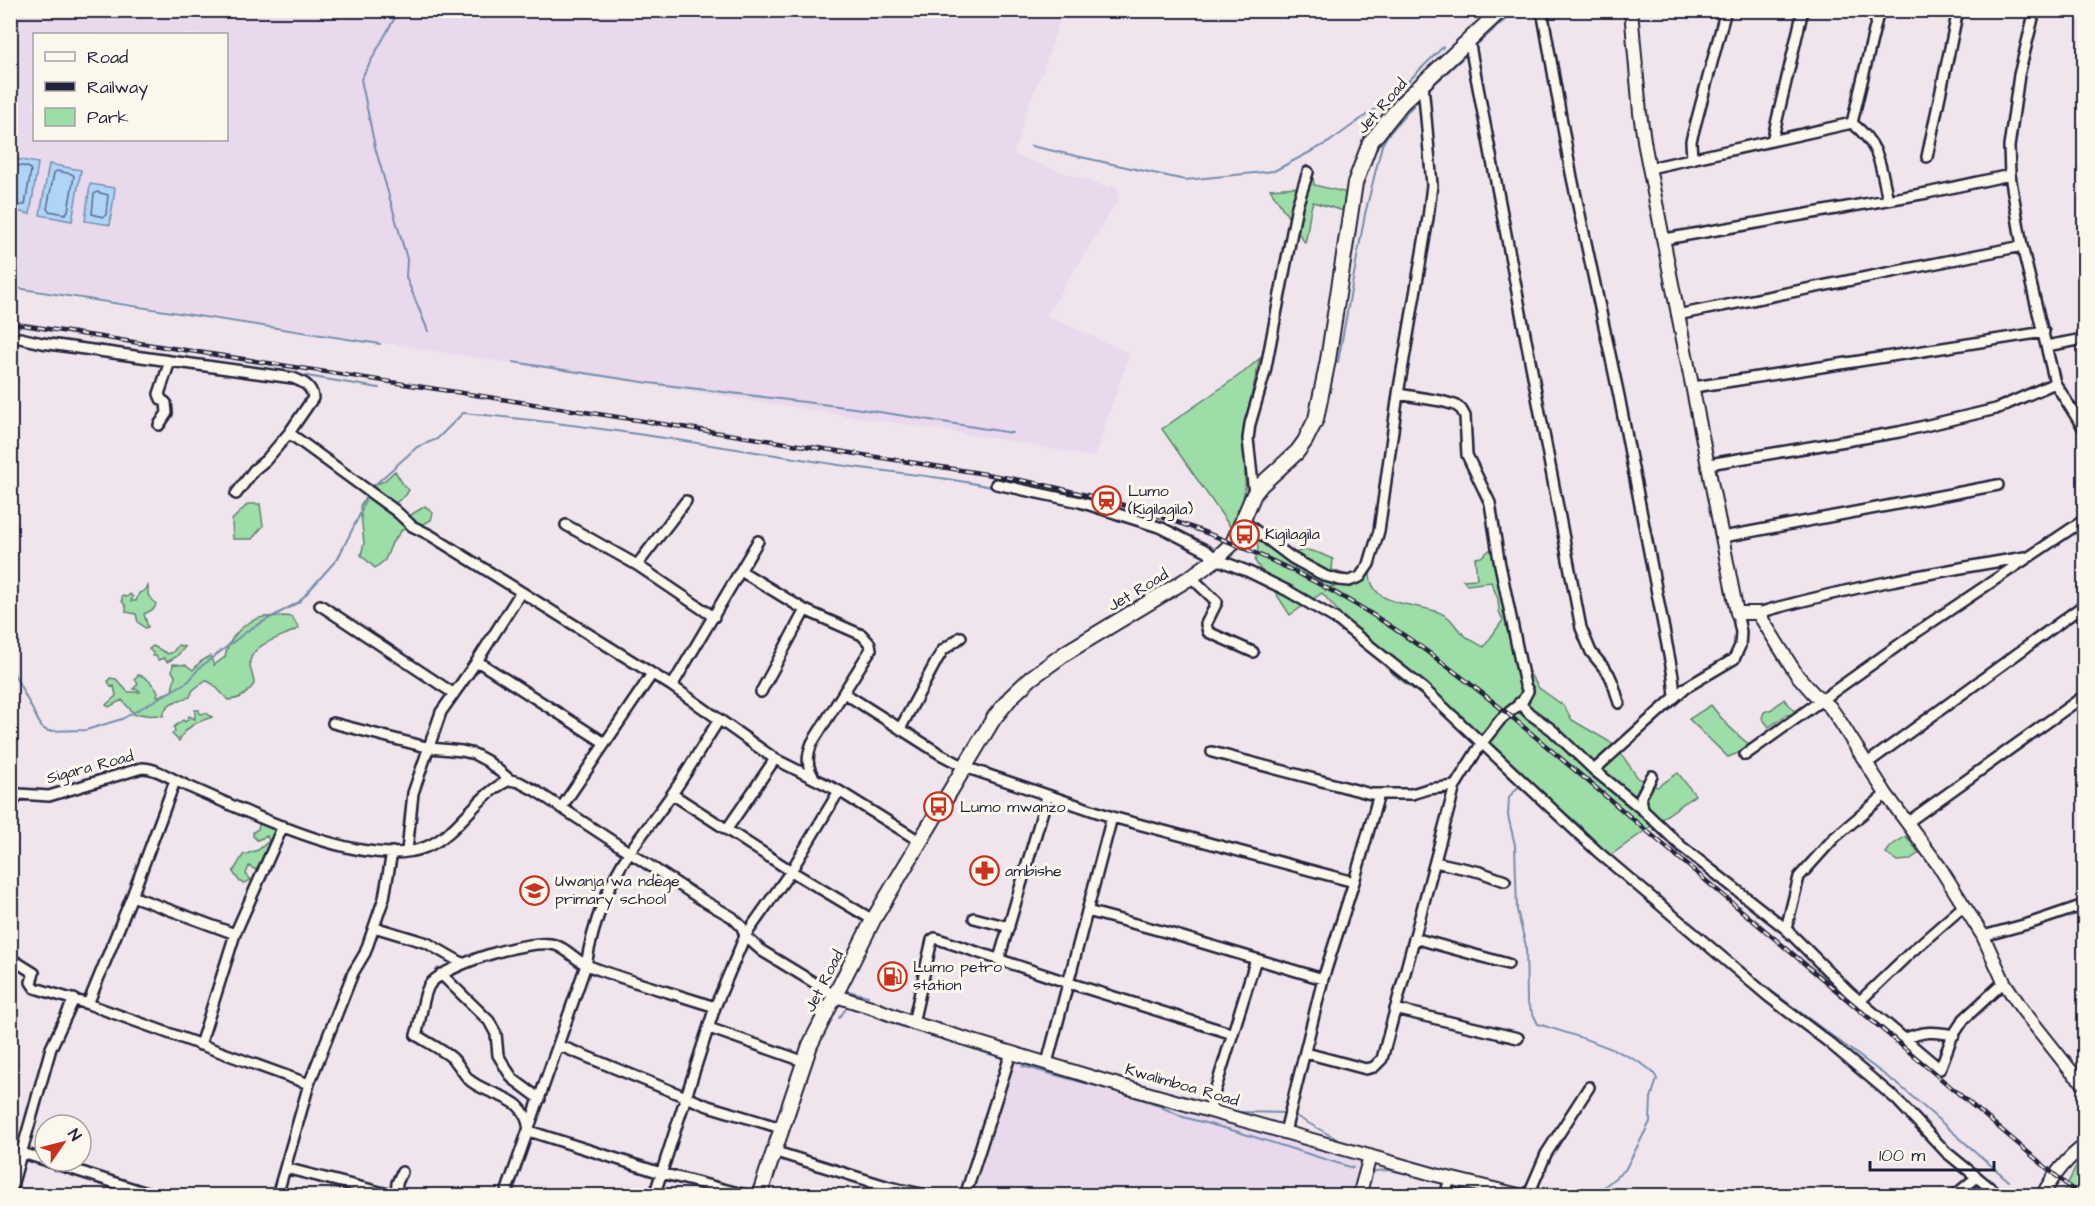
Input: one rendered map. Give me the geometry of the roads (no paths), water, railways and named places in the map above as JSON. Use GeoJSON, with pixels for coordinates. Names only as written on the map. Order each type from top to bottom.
{"type":"FeatureCollection","features":[{"type":"Feature","properties":{"kind":"main road","name":"Jet Road"},"geometry":{"type":"LineString","coordinates":[[759,1196],[810,1045],[873,920],[994,718],[1031,678],[1067,652],[1216,560],[1233,543],[1254,494],[1297,452],[1305,441],[1316,418],[1328,360],[1355,183],[1370,143],[1402,104],[1502,10]]}},
{"type":"Feature","properties":{"kind":"street"},"geometry":{"type":"LineString","coordinates":[[1542,10],[1571,173],[1619,396],[1675,696]]}},
{"type":"Feature","properties":{"kind":"street"},"geometry":{"type":"LineString","coordinates":[[1594,770],[1623,747],[1675,696],[1734,659],[1740,646],[1741,632],[1694,387],[1677,315],[1665,239],[1640,113],[1632,10]]}},
{"type":"Feature","properties":{"kind":"street"},"geometry":{"type":"LineString","coordinates":[[1692,159],[1690,141],[1726,10]]}},
{"type":"Feature","properties":{"kind":"street"},"geometry":{"type":"LineString","coordinates":[[1772,141],[1803,10]]}},
{"type":"Feature","properties":{"kind":"street"},"geometry":{"type":"LineString","coordinates":[[1852,123],[1880,10]]}},
{"type":"Feature","properties":{"kind":"street"},"geometry":{"type":"LineString","coordinates":[[1927,157],[1958,10]]}},
{"type":"Feature","properties":{"kind":"street"},"geometry":{"type":"LineString","coordinates":[[2035,10],[2018,86],[2008,147],[2010,175],[2022,246],[2055,383],[2085,429]]}},
{"type":"Feature","properties":{"kind":"street"},"geometry":{"type":"LineString","coordinates":[[1469,40],[1581,628],[1591,652],[1609,674],[1619,703]]}},
{"type":"Feature","properties":{"kind":"street"},"geometry":{"type":"LineString","coordinates":[[1243,521],[1292,558],[1325,576],[1339,580],[1360,577],[1369,564],[1379,531],[1398,394],[1432,185],[1423,84]]}},
{"type":"Feature","properties":{"kind":"street"},"geometry":{"type":"LineString","coordinates":[[1650,168],[1852,123]]}},
{"type":"Feature","properties":{"kind":"street"},"geometry":{"type":"LineString","coordinates":[[1852,123],[1866,134],[1878,156],[1888,200]]}},
{"type":"Feature","properties":{"kind":"street"},"geometry":{"type":"LineString","coordinates":[[1254,494],[1248,439],[1250,424],[1265,372],[1297,206],[1308,172]]}},
{"type":"Feature","properties":{"kind":"street"},"geometry":{"type":"LineString","coordinates":[[1665,239],[1888,200],[2010,175]]}},
{"type":"Feature","properties":{"kind":"street"},"geometry":{"type":"LineString","coordinates":[[1677,315],[2022,246]]}},
{"type":"Feature","properties":{"kind":"street"},"geometry":{"type":"LineString","coordinates":[[1694,387],[2044,332]]}},
{"type":"Feature","properties":{"kind":"street"},"geometry":{"type":"LineString","coordinates":[[20,338],[301,381],[309,387],[313,398],[289,433],[266,460],[254,470],[236,494]]}},
{"type":"Feature","properties":{"kind":"street"},"geometry":{"type":"LineString","coordinates":[[2046,346],[2085,339]]}},
{"type":"Feature","properties":{"kind":"street"},"geometry":{"type":"LineString","coordinates":[[159,425],[167,413],[166,403],[159,394],[170,361]]}},
{"type":"Feature","properties":{"kind":"street"},"geometry":{"type":"LineString","coordinates":[[1709,464],[1899,432],[1976,414],[1996,409],[2055,383]]}},
{"type":"Feature","properties":{"kind":"street"},"geometry":{"type":"LineString","coordinates":[[1306,1053],[1366,1069],[1374,1067],[1382,1059],[1455,786],[1481,744],[1528,691],[1510,615],[1490,503],[1467,454],[1465,416],[1461,409],[1448,403],[1398,394]]}},
{"type":"Feature","properties":{"kind":"street"},"geometry":{"type":"LineString","coordinates":[[289,433],[396,511],[412,526],[539,601],[672,686],[775,759],[838,791],[921,842]]}},
{"type":"Feature","properties":{"kind":"street"},"geometry":{"type":"LineString","coordinates":[[996,484],[1080,502],[1144,522],[1187,540],[1207,551],[1216,560],[1268,581],[1336,619],[1424,689],[1598,852],[1769,998],[1827,1041],[1896,1099],[1946,1152],[2000,1196]]}},
{"type":"Feature","properties":{"kind":"street"},"geometry":{"type":"LineString","coordinates":[[1723,537],[1998,485]]}},
{"type":"Feature","properties":{"kind":"street"},"geometry":{"type":"LineString","coordinates":[[637,565],[686,501]]}},
{"type":"Feature","properties":{"kind":"street"},"geometry":{"type":"LineString","coordinates":[[1745,755],[1821,700],[2085,520]]}},
{"type":"Feature","properties":{"kind":"street"},"geometry":{"type":"LineString","coordinates":[[566,525],[637,565],[714,617]]}},
{"type":"Feature","properties":{"kind":"street"},"geometry":{"type":"LineString","coordinates":[[672,686],[758,541]]}},
{"type":"Feature","properties":{"kind":"street"},"geometry":{"type":"LineString","coordinates":[[1737,613],[1758,614],[1841,592],[1936,572],[2030,556]]}},
{"type":"Feature","properties":{"kind":"street"},"geometry":{"type":"LineString","coordinates":[[741,571],[805,610],[862,635],[870,644],[871,649],[809,750],[807,760],[816,780]]}},
{"type":"Feature","properties":{"kind":"street"},"geometry":{"type":"LineString","coordinates":[[1191,577],[1217,602],[1206,624],[1208,632],[1253,652]]}},
{"type":"Feature","properties":{"kind":"street"},"geometry":{"type":"LineString","coordinates":[[407,851],[413,793],[441,711],[477,661],[521,592]]}},
{"type":"Feature","properties":{"kind":"street"},"geometry":{"type":"LineString","coordinates":[[320,605],[453,693]]}},
{"type":"Feature","properties":{"kind":"street"},"geometry":{"type":"LineString","coordinates":[[1866,764],[2085,605]]}},
{"type":"Feature","properties":{"kind":"street"},"geometry":{"type":"LineString","coordinates":[[761,692],[805,610]]}},
{"type":"Feature","properties":{"kind":"street"},"geometry":{"type":"LineString","coordinates":[[1758,614],[1804,685],[1830,707],[1886,794],[1965,905],[1983,936],[2004,982],[2071,1071],[2085,1083]]}},
{"type":"Feature","properties":{"kind":"street"},"geometry":{"type":"LineString","coordinates":[[900,729],[943,650],[961,637]]}},
{"type":"Feature","properties":{"kind":"street"},"geometry":{"type":"LineString","coordinates":[[477,661],[604,743]]}},
{"type":"Feature","properties":{"kind":"street"},"geometry":{"type":"LineString","coordinates":[[561,808],[652,674]]}},
{"type":"Feature","properties":{"kind":"street"},"geometry":{"type":"LineString","coordinates":[[844,693],[940,754],[965,767],[1112,817],[1354,882]]}},
{"type":"Feature","properties":{"kind":"street"},"geometry":{"type":"LineString","coordinates":[[1908,822],[2085,696]]}},
{"type":"Feature","properties":{"kind":"street"},"geometry":{"type":"LineString","coordinates":[[1519,703],[1643,810],[1682,847],[1786,929],[1860,1001],[1940,1069],[1953,1035],[1964,1019],[2004,982]]}},
{"type":"Feature","properties":{"kind":"street"},"geometry":{"type":"LineString","coordinates":[[505,1196],[586,965],[592,932],[600,908],[630,851],[672,794],[719,720]]}},
{"type":"Feature","properties":{"kind":"street"},"geometry":{"type":"LineString","coordinates":[[333,723],[430,748],[474,754],[510,780],[536,791],[699,898],[732,917],[742,927],[745,936],[762,951],[836,996]]}},
{"type":"Feature","properties":{"kind":"street"},"geometry":{"type":"LineString","coordinates":[[1212,752],[1341,788],[1371,794],[1412,794],[1428,789],[1455,786]]}},
{"type":"Feature","properties":{"kind":"street"},"geometry":{"type":"LineString","coordinates":[[727,829],[775,759]]}},
{"type":"Feature","properties":{"kind":"street","name":"Sigara Road"},"geometry":{"type":"LineString","coordinates":[[15,791],[49,796],[142,768],[149,768],[283,826],[345,848],[369,852],[392,852],[426,848],[442,838],[496,786],[510,780]]}},
{"type":"Feature","properties":{"kind":"street"},"geometry":{"type":"LineString","coordinates":[[1643,810],[1641,797],[1652,776]]}},
{"type":"Feature","properties":{"kind":"street"},"geometry":{"type":"LineString","coordinates":[[88,1004],[176,781]]}},
{"type":"Feature","properties":{"kind":"street"},"geometry":{"type":"LineString","coordinates":[[10,806],[15,791]]}},
{"type":"Feature","properties":{"kind":"street"},"geometry":{"type":"LineString","coordinates":[[654,1196],[715,1007],[745,936],[791,871],[838,791]]}},
{"type":"Feature","properties":{"kind":"street"},"geometry":{"type":"LineString","coordinates":[[672,794],[791,871],[873,920]]}},
{"type":"Feature","properties":{"kind":"street"},"geometry":{"type":"LineString","coordinates":[[1285,1132],[1323,979],[1379,794]]}},
{"type":"Feature","properties":{"kind":"street"},"geometry":{"type":"LineString","coordinates":[[1786,929],[1799,877],[1834,838],[1886,794]]}},
{"type":"Feature","properties":{"kind":"street"},"geometry":{"type":"LineString","coordinates":[[999,959],[1047,796]]}},
{"type":"Feature","properties":{"kind":"street"},"geometry":{"type":"LineString","coordinates":[[1047,1063],[1112,817]]}},
{"type":"Feature","properties":{"kind":"street"},"geometry":{"type":"LineString","coordinates":[[200,1045],[235,934],[283,826]]}},
{"type":"Feature","properties":{"kind":"street"},"geometry":{"type":"LineString","coordinates":[[277,1196],[309,1084],[353,973],[365,954],[384,898],[392,852]]}},
{"type":"Feature","properties":{"kind":"street"},"geometry":{"type":"LineString","coordinates":[[1435,862],[1480,872],[1505,881]]}},
{"type":"Feature","properties":{"kind":"street"},"geometry":{"type":"LineString","coordinates":[[132,896],[235,934]]}},
{"type":"Feature","properties":{"kind":"street"},"geometry":{"type":"LineString","coordinates":[[1860,1001],[1965,905]]}},
{"type":"Feature","properties":{"kind":"street"},"geometry":{"type":"LineString","coordinates":[[1983,936],[2085,905]]}},
{"type":"Feature","properties":{"kind":"street"},"geometry":{"type":"LineString","coordinates":[[1087,911],[1323,979]]}},
{"type":"Feature","properties":{"kind":"street"},"geometry":{"type":"LineString","coordinates":[[974,918],[1009,927]]}},
{"type":"Feature","properties":{"kind":"street"},"geometry":{"type":"LineString","coordinates":[[374,927],[427,943],[462,963]]}},
{"type":"Feature","properties":{"kind":"street"},"geometry":{"type":"LineString","coordinates":[[1414,938],[1508,964]]}},
{"type":"Feature","properties":{"kind":"street"},"geometry":{"type":"LineString","coordinates":[[913,1023],[933,939],[960,945],[1069,983],[1233,1034]]}},
{"type":"Feature","properties":{"kind":"street"},"geometry":{"type":"LineString","coordinates":[[529,1131],[525,1113],[518,1106],[499,1094],[471,1082],[460,1065],[450,1056],[416,1035],[426,992],[430,983],[441,974],[462,963],[524,945],[556,945],[586,965],[715,1007]]}},
{"type":"Feature","properties":{"kind":"street"},"geometry":{"type":"LineString","coordinates":[[10,958],[34,973],[31,982],[35,988],[74,999],[309,1084]]}},
{"type":"Feature","properties":{"kind":"street"},"geometry":{"type":"LineString","coordinates":[[1209,1110],[1256,959]]}},
{"type":"Feature","properties":{"kind":"street"},"geometry":{"type":"LineString","coordinates":[[441,974],[489,1021],[495,1034],[498,1055],[513,1079],[540,1099]]}},
{"type":"Feature","properties":{"kind":"street","name":"Kwalimboa Road"},"geometry":{"type":"LineString","coordinates":[[836,996],[913,1023],[1011,1053],[1370,1156],[1523,1196]]}},
{"type":"Feature","properties":{"kind":"street"},"geometry":{"type":"LineString","coordinates":[[10,1193],[51,1048],[74,999]]}},
{"type":"Feature","properties":{"kind":"street"},"geometry":{"type":"LineString","coordinates":[[1395,1009],[1518,1038]]}},
{"type":"Feature","properties":{"kind":"street"},"geometry":{"type":"LineString","coordinates":[[708,1028],[800,1060],[806,1059]]}},
{"type":"Feature","properties":{"kind":"street"},"geometry":{"type":"LineString","coordinates":[[1904,1039],[1918,1033],[1932,1031],[1953,1035]]}},
{"type":"Feature","properties":{"kind":"street"},"geometry":{"type":"LineString","coordinates":[[558,1045],[686,1097],[781,1128]]}},
{"type":"Feature","properties":{"kind":"street"},"geometry":{"type":"LineString","coordinates":[[965,1196],[1011,1053]]}},
{"type":"Feature","properties":{"kind":"street"},"geometry":{"type":"LineString","coordinates":[[1528,1196],[1546,1154],[1589,1087]]}},
{"type":"Feature","properties":{"kind":"street"},"geometry":{"type":"LineString","coordinates":[[529,1131],[661,1173],[750,1196]]}},
{"type":"Feature","properties":{"kind":"street"},"geometry":{"type":"LineString","coordinates":[[2042,1196],[2052,1179],[2073,1154],[2085,1146]]}},
{"type":"Feature","properties":{"kind":"street"},"geometry":{"type":"LineString","coordinates":[[773,1151],[889,1187],[930,1196]]}},
{"type":"Feature","properties":{"kind":"street"},"geometry":{"type":"LineString","coordinates":[[22,1153],[33,1157]]}},
{"type":"Feature","properties":{"kind":"street"},"geometry":{"type":"LineString","coordinates":[[1359,1196],[1370,1156]]}},
{"type":"Feature","properties":{"kind":"street"},"geometry":{"type":"LineString","coordinates":[[285,1168],[396,1195],[397,1183],[402,1172]]}},
{"type":"Feature","properties":{"kind":"street"},"geometry":{"type":"LineString","coordinates":[[84,1173],[156,1196]]}},
{"type":"Feature","properties":{"kind":"street"},"geometry":{"type":"LineString","coordinates":[[1954,1196],[1977,1177]]}},
{"type":"Feature","properties":{"kind":"street"},"geometry":{"type":"LineString","coordinates":[[1445,1196],[1450,1178]]}},
{"type":"Feature","properties":{"kind":"water"},"geometry":{"type":"Polygon","coordinates":[[[11,158],[38,163],[30,214],[11,210],[11,158]]]}},
{"type":"Feature","properties":{"kind":"water"},"geometry":{"type":"Polygon","coordinates":[[[49,164],[81,170],[72,221],[40,215],[49,164]]]}},
{"type":"Feature","properties":{"kind":"water"},"geometry":{"type":"Polygon","coordinates":[[[90,184],[115,188],[110,225],[85,221],[90,184]]]}},
{"type":"Feature","properties":{"kind":"waterway"},"geometry":{"type":"LineString","coordinates":[[399,10],[361,79],[375,147],[407,259],[406,277],[428,331]]}},
{"type":"Feature","properties":{"kind":"waterway"},"geometry":{"type":"LineString","coordinates":[[1481,15],[1485,10]]}},
{"type":"Feature","properties":{"kind":"waterway"},"geometry":{"type":"LineString","coordinates":[[1473,48],[1516,10]]}},
{"type":"Feature","properties":{"kind":"waterway"},"geometry":{"type":"LineString","coordinates":[[1031,146],[1185,180],[1274,171],[1329,142],[1393,96],[1443,47]]}},
{"type":"Feature","properties":{"kind":"waterway"},"geometry":{"type":"LineString","coordinates":[[1426,92],[1466,55]]}},
{"type":"Feature","properties":{"kind":"waterway"},"geometry":{"type":"LineString","coordinates":[[1338,362],[1365,214],[1382,145],[1418,100]]}},
{"type":"Feature","properties":{"kind":"waterway"},"geometry":{"type":"LineString","coordinates":[[10,287],[380,344]]}},
{"type":"Feature","properties":{"kind":"waterway"},"geometry":{"type":"LineString","coordinates":[[10,334],[20,335]]}},
{"type":"Feature","properties":{"kind":"waterway"},"geometry":{"type":"LineString","coordinates":[[34,337],[94,346]]}},
{"type":"Feature","properties":{"kind":"waterway"},"geometry":{"type":"LineString","coordinates":[[513,362],[649,383],[854,408],[1012,433]]}},
{"type":"Feature","properties":{"kind":"waterway"},"geometry":{"type":"LineString","coordinates":[[295,374],[379,388]]}},
{"type":"Feature","properties":{"kind":"waterway"},"geometry":{"type":"LineString","coordinates":[[369,490],[417,447],[437,439],[463,413],[695,442],[955,480],[995,488]]}},
{"type":"Feature","properties":{"kind":"waterway"},"geometry":{"type":"LineString","coordinates":[[10,666],[42,728],[48,731],[86,730],[122,719],[189,681],[199,668],[250,629],[299,602],[338,558],[367,495]]}},
{"type":"Feature","properties":{"kind":"waterway"},"geometry":{"type":"LineString","coordinates":[[1522,783],[1509,797],[1508,816],[1515,845],[1517,910],[1526,946],[1527,1002],[1538,1024],[1622,1054],[1651,1070],[1657,1079],[1651,1098],[1650,1122],[1625,1170],[1600,1190],[1598,1196]]}},
{"type":"Feature","properties":{"kind":"waterway"},"geometry":{"type":"LineString","coordinates":[[1539,791],[1576,822],[1603,850]]}},
{"type":"Feature","properties":{"kind":"waterway"},"geometry":{"type":"LineString","coordinates":[[1746,972],[1901,1087],[2009,1181]]}},
{"type":"Feature","properties":{"kind":"waterway"},"geometry":{"type":"LineString","coordinates":[[818,980],[832,986]]}},
{"type":"Feature","properties":{"kind":"waterway"},"geometry":{"type":"LineString","coordinates":[[844,990],[868,996]]}},
{"type":"Feature","properties":{"kind":"waterway"},"geometry":{"type":"LineString","coordinates":[[810,1030],[823,1000]]}},
{"type":"Feature","properties":{"kind":"waterway"},"geometry":{"type":"LineString","coordinates":[[839,1018],[848,1006],[895,1024],[1005,1059]]}},
{"type":"Feature","properties":{"kind":"waterway"},"geometry":{"type":"LineString","coordinates":[[1022,1066],[1122,1093],[1153,1103],[1183,1117],[1353,1168]]}},
{"type":"Feature","properties":{"kind":"waterway"},"geometry":{"type":"LineString","coordinates":[[1235,1112],[1286,1113]]}},
{"type":"Feature","properties":{"kind":"waterway"},"geometry":{"type":"LineString","coordinates":[[1292,1114],[1344,1143]]}},
{"type":"Feature","properties":{"kind":"waterway"},"geometry":{"type":"LineString","coordinates":[[1370,1175],[1375,1171],[1389,1170],[1416,1175]]}},
{"type":"Feature","properties":{"kind":"waterway"},"geometry":{"type":"LineString","coordinates":[[1450,1187],[1492,1196]]}},
{"type":"Feature","properties":{"kind":"waterway"},"geometry":{"type":"LineString","coordinates":[[1534,1194],[1539,1196]]}},
{"type":"Feature","properties":{"kind":"railway"},"geometry":{"type":"LineString","coordinates":[[10,323],[1041,484],[1146,512],[1256,553],[1360,607],[1417,644],[1472,685],[2080,1196]]}},
{"type":"Feature","properties":{"kind":"place","name":"Lumo (Kigilagila)"},"geometry":{"type":"Point","coordinates":[1107,500]}},
{"type":"Feature","properties":{"kind":"place","name":"Kigilagila"},"geometry":{"type":"Point","coordinates":[1244,534]}},
{"type":"Feature","properties":{"kind":"place","name":"Lumo mwanzo"},"geometry":{"type":"Point","coordinates":[939,807]}},
{"type":"Feature","properties":{"kind":"place","name":"ambishe"},"geometry":{"type":"Point","coordinates":[984,871]}},
{"type":"Feature","properties":{"kind":"place","name":"Uwanja wa ndege primary school"},"geometry":{"type":"Point","coordinates":[534,890]}},
{"type":"Feature","properties":{"kind":"place","name":"Lumo petro station"},"geometry":{"type":"Point","coordinates":[892,976]}}]}
